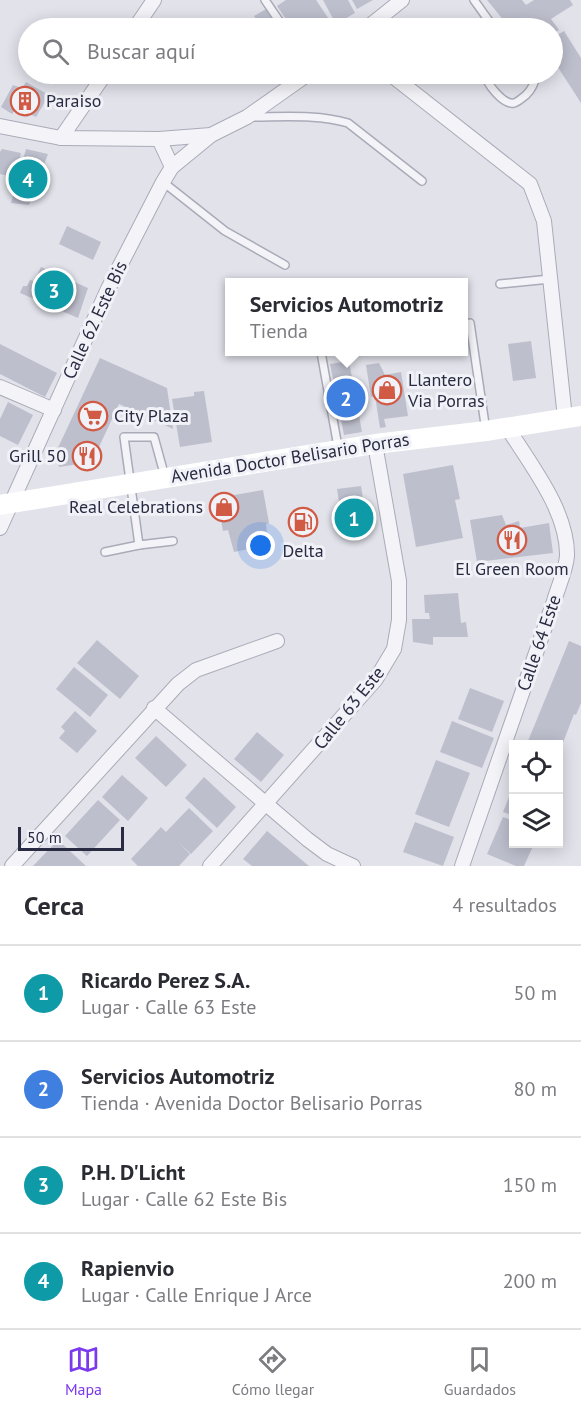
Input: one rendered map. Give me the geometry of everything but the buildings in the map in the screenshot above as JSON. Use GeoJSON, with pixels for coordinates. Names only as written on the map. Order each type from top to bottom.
{"type":"FeatureCollection","features":[{"type":"Feature","properties":{"kind":"street"},"geometry":{"type":"LineString","coordinates":[[142,18],[154,0]]}},
{"type":"Feature","properties":{"kind":"street"},"geometry":{"type":"LineString","coordinates":[[380,18],[402,0]]}},
{"type":"Feature","properties":{"kind":"street"},"geometry":{"type":"LineString","coordinates":[[61,138],[98,84]]}},
{"type":"Feature","properties":{"kind":"street"},"geometry":{"type":"LineString","coordinates":[[0,126],[61,138],[159,139],[211,135],[247,117],[294,84]]}},
{"type":"Feature","properties":{"kind":"street"},"geometry":{"type":"LineString","coordinates":[[403,84],[530,184],[543,221],[550,279],[573,417]]}},
{"type":"Feature","properties":{"kind":"street","name":"Calle 62 Este Bis"},"geometry":{"type":"LineString","coordinates":[[0,528],[6,504],[54,410],[108,289],[163,182],[172,167],[211,135]]}},
{"type":"Feature","properties":{"kind":"street"},"geometry":{"type":"LineString","coordinates":[[159,139],[172,167]]}},
{"type":"Feature","properties":{"kind":"street"},"geometry":{"type":"LineString","coordinates":[[0,387],[54,410]]}},
{"type":"Feature","properties":{"kind":"street","name":"Avenida Doctor Belisario Porras"},"geometry":{"type":"LineString","coordinates":[[6,504],[375,444],[573,417]]}},
{"type":"Feature","properties":{"kind":"street","name":"Calle 64 Este"},"geometry":{"type":"LineString","coordinates":[[462,866],[567,558],[566,531],[557,509],[507,427]]}},
{"type":"Feature","properties":{"kind":"street","name":"Calle 63 Este"},"geometry":{"type":"LineString","coordinates":[[210,866],[376,679],[394,649],[399,620],[399,581],[375,444]]}},
{"type":"Feature","properties":{"kind":"street"},"geometry":{"type":"LineString","coordinates":[[12,866],[178,684],[196,670],[278,641]]}},
{"type":"Feature","properties":{"kind":"street"},"geometry":{"type":"LineString","coordinates":[[154,708],[327,854],[353,866]]}},
{"type":"Feature","properties":{"kind":"lane"},"geometry":{"type":"LineString","coordinates":[[265,0],[277,18]]}},
{"type":"Feature","properties":{"kind":"lane"},"geometry":{"type":"LineString","coordinates":[[474,0],[487,18]]}},
{"type":"Feature","properties":{"kind":"lane"},"geometry":{"type":"LineString","coordinates":[[490,84],[504,100],[516,103],[535,84]]}},
{"type":"Feature","properties":{"kind":"lane"},"geometry":{"type":"LineString","coordinates":[[247,117],[336,119],[348,123],[422,181]]}},
{"type":"Feature","properties":{"kind":"lane"},"geometry":{"type":"LineString","coordinates":[[163,182],[225,231],[285,264]]}},
{"type":"Feature","properties":{"kind":"lane"},"geometry":{"type":"LineString","coordinates":[[500,284],[550,279]]}},
{"type":"Feature","properties":{"kind":"lane"},"geometry":{"type":"LineString","coordinates":[[470,323],[486,430]]}},
{"type":"Feature","properties":{"kind":"lane"},"geometry":{"type":"LineString","coordinates":[[322,356],[338,450]]}},
{"type":"Feature","properties":{"kind":"lane"},"geometry":{"type":"LineString","coordinates":[[139,545],[124,437],[154,437],[165,478]]}},
{"type":"Feature","properties":{"kind":"lane"},"geometry":{"type":"LineString","coordinates":[[105,552],[173,541]]}},
{"type":"Feature","properties":{"kind":"place","name":"Paraiso"},"geometry":{"type":"Point","coordinates":[25,101]}},
{"type":"Feature","properties":{"kind":"place","name":"Rapienvio"},"geometry":{"type":"Point","coordinates":[28,179]}},
{"type":"Feature","properties":{"kind":"place","name":"P.H. D'Licht"},"geometry":{"type":"Point","coordinates":[54,290]}},
{"type":"Feature","properties":{"kind":"place","name":"Llantero Via Porras"},"geometry":{"type":"Point","coordinates":[387,390]}},
{"type":"Feature","properties":{"kind":"place","name":"Servicios Automotriz"},"geometry":{"type":"Point","coordinates":[346,398]}},
{"type":"Feature","properties":{"kind":"place","name":"City Plaza"},"geometry":{"type":"Point","coordinates":[93,416]}},
{"type":"Feature","properties":{"kind":"place","name":"Grill 50"},"geometry":{"type":"Point","coordinates":[87,456]}},
{"type":"Feature","properties":{"kind":"place","name":"Real Celebrations"},"geometry":{"type":"Point","coordinates":[224,507]}},
{"type":"Feature","properties":{"kind":"place","name":"Ricardo Perez S.A."},"geometry":{"type":"Point","coordinates":[354,518]}},
{"type":"Feature","properties":{"kind":"place","name":"Delta"},"geometry":{"type":"Point","coordinates":[303,522]}},
{"type":"Feature","properties":{"kind":"place","name":"El Green Room"},"geometry":{"type":"Point","coordinates":[512,540]}}]}
